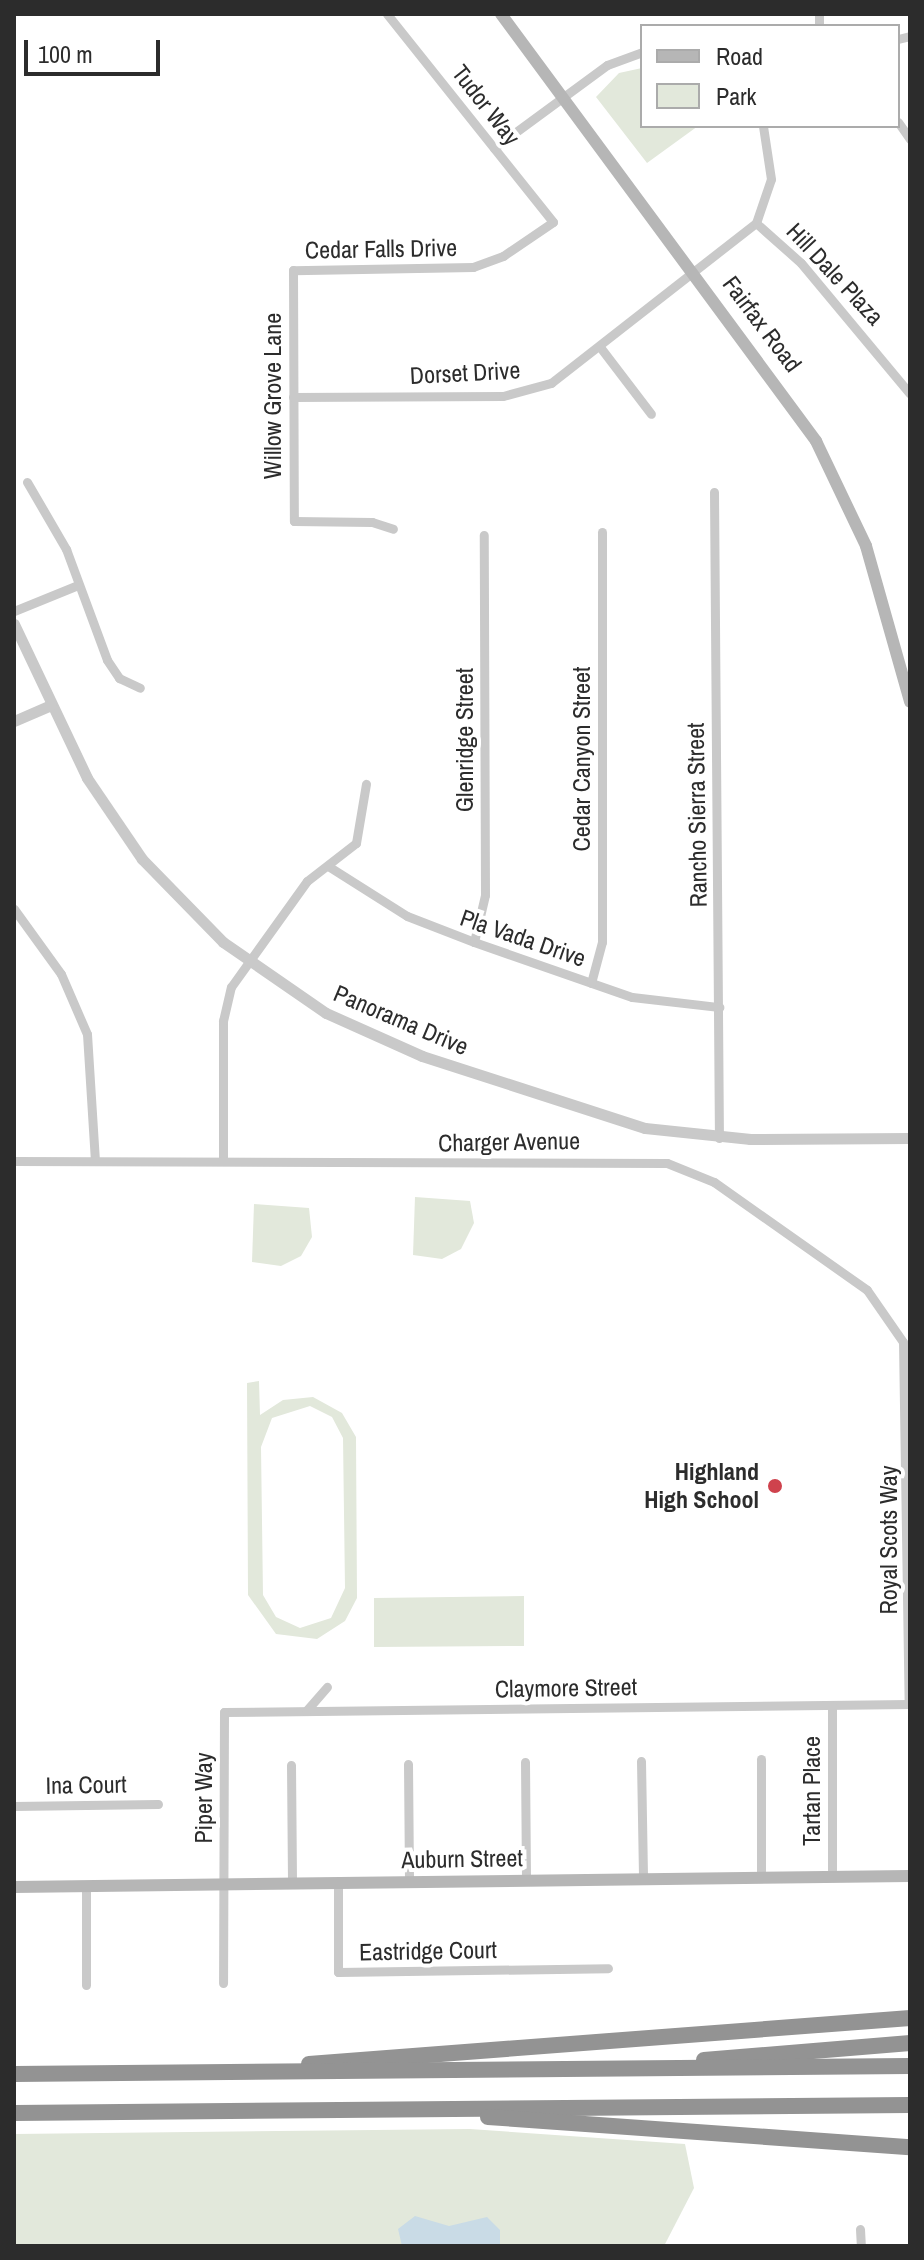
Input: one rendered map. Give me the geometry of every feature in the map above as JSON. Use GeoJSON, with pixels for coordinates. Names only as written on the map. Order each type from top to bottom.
{"type":"FeatureCollection","features":[{"type":"Feature","properties":{"kind":"highway"},"geometry":{"type":"LineString","coordinates":[[85,2074],[910,2018]]}},
{"type":"Feature","properties":{"kind":"highway"},"geometry":{"type":"LineString","coordinates":[[520,2073],[910,2043]]}},
{"type":"Feature","properties":{"kind":"highway"},"geometry":{"type":"LineString","coordinates":[[14,2074],[520,2073],[910,2066]]}},
{"type":"Feature","properties":{"kind":"highway"},"geometry":{"type":"LineString","coordinates":[[14,2113],[910,2105]]}},
{"type":"Feature","properties":{"kind":"highway"},"geometry":{"type":"LineString","coordinates":[[459,2110],[587,2127],[910,2147]]}},
{"type":"Feature","properties":{"kind":"main road","name":"Fairfax Road"},"geometry":{"type":"LineString","coordinates":[[501,14],[781,387],[835,475],[879,583],[910,702]]}},
{"type":"Feature","properties":{"kind":"main road","name":"Auburn Street"},"geometry":{"type":"LineString","coordinates":[[14,1887],[910,1876]]}},
{"type":"Feature","properties":{"kind":"street","name":"Tudor Way"},"geometry":{"type":"LineString","coordinates":[[387,14],[553,222]]}},
{"type":"Feature","properties":{"kind":"street"},"geometry":{"type":"LineString","coordinates":[[494,148],[607,65],[640,53]]}},
{"type":"Feature","properties":{"kind":"street"},"geometry":{"type":"LineString","coordinates":[[756,223],[771,179],[763,128]]}},
{"type":"Feature","properties":{"kind":"street","name":"Cedar Falls Drive"},"geometry":{"type":"LineString","coordinates":[[293,270],[473,267],[503,256],[553,222]]}},
{"type":"Feature","properties":{"kind":"street","name":"Dorset Drive"},"geometry":{"type":"LineString","coordinates":[[293,397],[520,394],[551,383],[697,273],[756,223]]}},
{"type":"Feature","properties":{"kind":"street","name":"Hill Dale Plaza"},"geometry":{"type":"LineString","coordinates":[[756,223],[801,263],[910,394]]}},
{"type":"Feature","properties":{"kind":"street","name":"Willow Grove Lane"},"geometry":{"type":"LineString","coordinates":[[293,270],[294,521],[372,522],[393,529]]}},
{"type":"Feature","properties":{"kind":"street"},"geometry":{"type":"LineString","coordinates":[[600,347],[651,414]]}},
{"type":"Feature","properties":{"kind":"street"},"geometry":{"type":"LineString","coordinates":[[27,482],[78,585],[107,660],[119,678],[140,688]]}},
{"type":"Feature","properties":{"kind":"street","name":"Rancho Sierra Street"},"geometry":{"type":"LineString","coordinates":[[714,492],[719,1138]]}},
{"type":"Feature","properties":{"kind":"street","name":"Cedar Canyon Street"},"geometry":{"type":"LineString","coordinates":[[591,983],[602,942],[602,532]]}},
{"type":"Feature","properties":{"kind":"street","name":"Glenridge Street"},"geometry":{"type":"LineString","coordinates":[[474,942],[485,895],[484,535]]}},
{"type":"Feature","properties":{"kind":"street"},"geometry":{"type":"LineString","coordinates":[[14,611],[78,585]]}},
{"type":"Feature","properties":{"kind":"street","name":"Panorama Drive"},"geometry":{"type":"LineString","coordinates":[[14,624],[87,778],[142,859],[245,960],[326,1013],[422,1056],[603,1117],[719,1138],[910,1138]]}},
{"type":"Feature","properties":{"kind":"street"},"geometry":{"type":"LineString","coordinates":[[14,721],[51,705]]}},
{"type":"Feature","properties":{"kind":"street"},"geometry":{"type":"LineString","coordinates":[[223,1158],[223,1021],[245,960],[307,881],[328,866],[362,833],[366,784]]}},
{"type":"Feature","properties":{"kind":"street","name":"Pla Vada Drive"},"geometry":{"type":"LineString","coordinates":[[328,866],[407,916],[474,942],[653,1002],[719,1007]]}},
{"type":"Feature","properties":{"kind":"street"},"geometry":{"type":"LineString","coordinates":[[14,909],[61,974],[84,1023],[94,1076],[95,1160]]}},
{"type":"Feature","properties":{"kind":"street","name":"Charger Avenue"},"geometry":{"type":"LineString","coordinates":[[14,1161],[223,1158],[278,1165],[648,1161],[684,1168],[879,1300],[903,1342],[909,1377]]}},
{"type":"Feature","properties":{"kind":"street","name":"Royal Scots Way"},"geometry":{"type":"LineString","coordinates":[[909,1377],[909,1704]]}},
{"type":"Feature","properties":{"kind":"street"},"geometry":{"type":"LineString","coordinates":[[306,1711],[327,1687]]}},
{"type":"Feature","properties":{"kind":"street","name":"Claymore Street"},"geometry":{"type":"LineString","coordinates":[[224,1712],[909,1704]]}},
{"type":"Feature","properties":{"kind":"street","name":"Tartan Place"},"geometry":{"type":"LineString","coordinates":[[832,1705],[832,1877]]}},
{"type":"Feature","properties":{"kind":"street","name":"Piper Way"},"geometry":{"type":"LineString","coordinates":[[223,1983],[224,1712]]}},
{"type":"Feature","properties":{"kind":"street"},"geometry":{"type":"LineString","coordinates":[[761,1759],[761,1878]]}},
{"type":"Feature","properties":{"kind":"street"},"geometry":{"type":"LineString","coordinates":[[641,1761],[643,1879]]}},
{"type":"Feature","properties":{"kind":"street"},"geometry":{"type":"LineString","coordinates":[[525,1762],[526,1881]]}},
{"type":"Feature","properties":{"kind":"street"},"geometry":{"type":"LineString","coordinates":[[408,1764],[409,1882]]}},
{"type":"Feature","properties":{"kind":"street"},"geometry":{"type":"LineString","coordinates":[[291,1765],[292,1884]]}},
{"type":"Feature","properties":{"kind":"street","name":"Ina Court"},"geometry":{"type":"LineString","coordinates":[[14,1806],[158,1804]]}},
{"type":"Feature","properties":{"kind":"street","name":"Eastridge Court"},"geometry":{"type":"LineString","coordinates":[[338,1883],[338,1972],[608,1968]]}},
{"type":"Feature","properties":{"kind":"street"},"geometry":{"type":"LineString","coordinates":[[86,1886],[86,1985]]}},
{"type":"Feature","properties":{"kind":"street"},"geometry":{"type":"LineString","coordinates":[[860,2229],[861,2246]]}},
{"type":"Feature","properties":{"kind":"green space"},"geometry":{"type":"Polygon","coordinates":[[[640,68],[640,128],[695,128],[647,163],[596,97],[619,73],[640,68]]]}},
{"type":"Feature","properties":{"kind":"green space"},"geometry":{"type":"Polygon","coordinates":[[[415,1197],[470,1201],[474,1223],[461,1249],[442,1259],[413,1255],[415,1197]]]}},
{"type":"Feature","properties":{"kind":"green space"},"geometry":{"type":"Polygon","coordinates":[[[254,1204],[309,1208],[312,1237],[301,1256],[281,1266],[252,1262],[254,1204]]]}},
{"type":"Feature","properties":{"kind":"green space"},"geometry":{"type":"Polygon","coordinates":[[[259,1381],[260,1415],[283,1400],[313,1397],[342,1413],[356,1437],[357,1598],[345,1621],[317,1639],[276,1634],[248,1595],[247,1383],[259,1381]],[[310,1406],[272,1418],[261,1447],[263,1595],[276,1617],[300,1628],[331,1618],[345,1588],[343,1438],[332,1417],[310,1406]]]}},
{"type":"Feature","properties":{"kind":"green space"},"geometry":{"type":"Polygon","coordinates":[[[524,1596],[524,1646],[374,1647],[374,1598],[524,1596]]]}},
{"type":"Feature","properties":{"kind":"green space"},"geometry":{"type":"Polygon","coordinates":[[[470,2129],[685,2144],[694,2188],[664,2246],[14,2246],[14,2134],[470,2129]]]}},
{"type":"Feature","properties":{"kind":"water"},"geometry":{"type":"Polygon","coordinates":[[[415,2216],[449,2226],[487,2217],[500,2230],[500,2245],[402,2246],[398,2229],[415,2216]]]}},
{"type":"Feature","properties":{"kind":"place","name":"Highland High School"},"geometry":{"type":"Point","coordinates":[775,1486]}}]}
